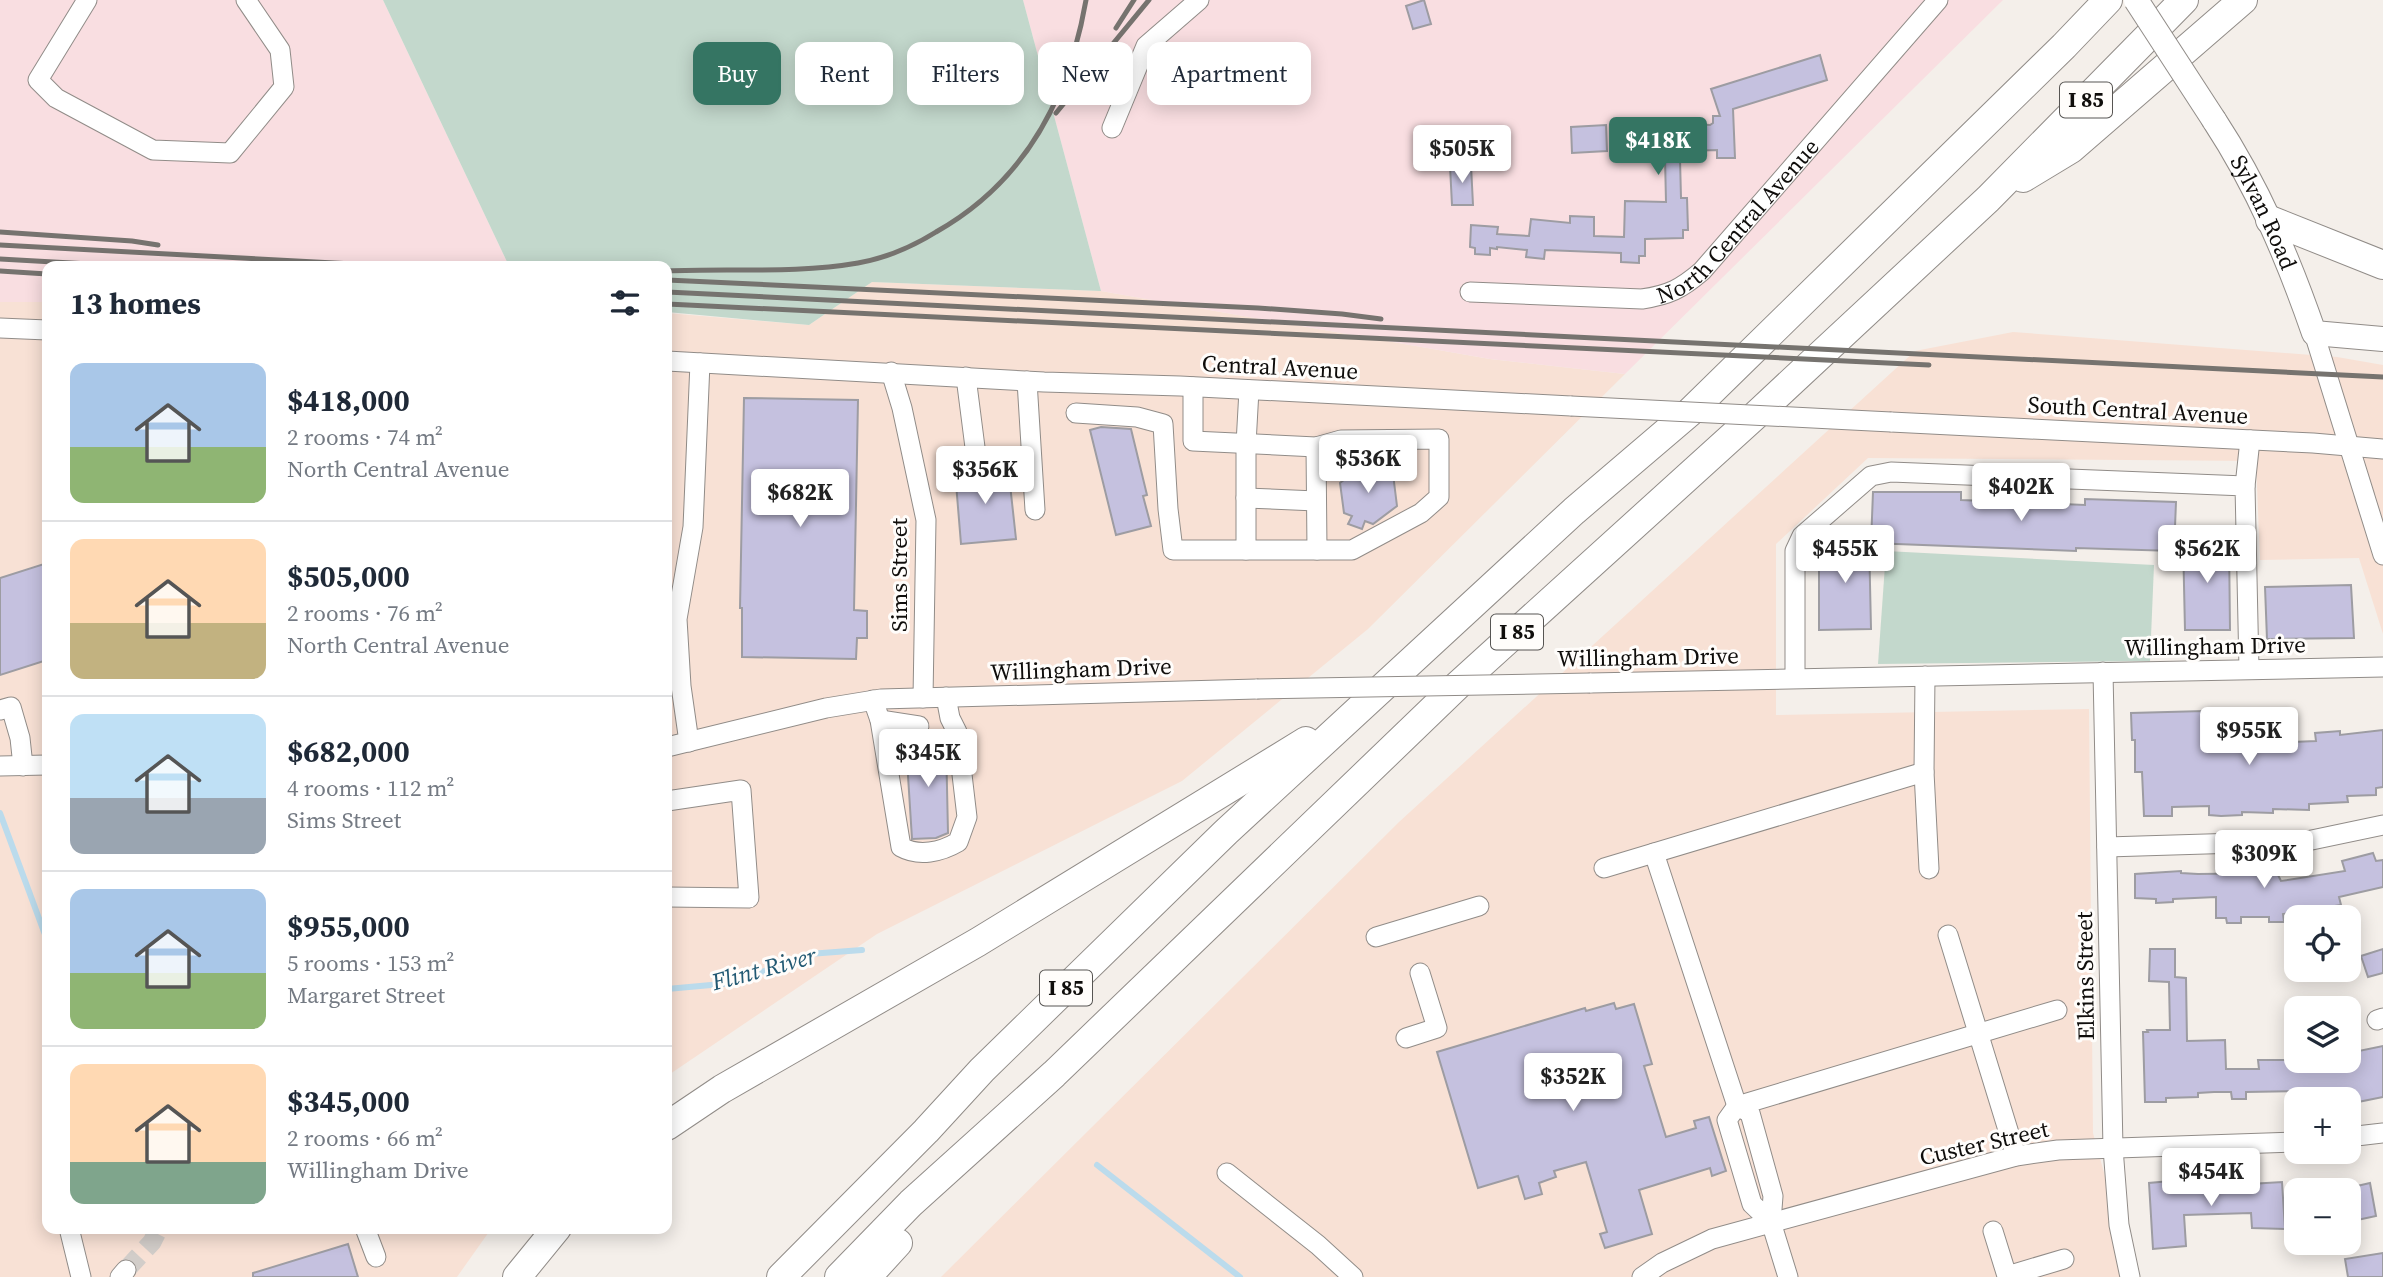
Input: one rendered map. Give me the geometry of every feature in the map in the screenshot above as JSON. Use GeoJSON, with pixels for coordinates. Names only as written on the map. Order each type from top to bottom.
{"type":"FeatureCollection","features":[{"type":"Feature","properties":{"kind":"highway","name":"I 85"},"geometry":{"type":"LineString","coordinates":[[781,1277],[926,1131],[982,1070],[1226,832],[1574,511],[1690,412],[2108,0]]}},
{"type":"Feature","properties":{"kind":"highway","name":"I 85"},"geometry":{"type":"LineString","coordinates":[[839,1277],[911,1203],[1054,1073],[1458,685],[1988,199],[2184,0]]}},
{"type":"Feature","properties":{"kind":"highway"},"geometry":{"type":"LineString","coordinates":[[1988,199],[2071,149],[2243,0]]}},
{"type":"Feature","properties":{"kind":"highway"},"geometry":{"type":"LineString","coordinates":[[2270,220],[2383,265]]}},
{"type":"Feature","properties":{"kind":"highway"},"geometry":{"type":"LineString","coordinates":[[672,1123],[722,1089],[978,942],[1359,708]]}},
{"type":"Feature","properties":{"kind":"highway"},"geometry":{"type":"LineString","coordinates":[[867,1277],[1054,1073]]}},
{"type":"Feature","properties":{"kind":"highway"},"geometry":{"type":"LineString","coordinates":[[517,1277],[552,1234]]}},
{"type":"Feature","properties":{"kind":"main road","name":"Sylvan Road"},"geometry":{"type":"LineString","coordinates":[[2136,0],[2214,120],[2260,198],[2290,264],[2314,333]]}},
{"type":"Feature","properties":{"kind":"main road"},"geometry":{"type":"LineString","coordinates":[[2314,333],[2383,339]]}},
{"type":"Feature","properties":{"kind":"street"},"geometry":{"type":"LineString","coordinates":[[87,0],[38,80],[56,98],[153,150],[229,153],[284,87],[280,50],[246,0]]}},
{"type":"Feature","properties":{"kind":"street"},"geometry":{"type":"LineString","coordinates":[[1112,128],[1146,46],[1199,0]]}},
{"type":"Feature","properties":{"kind":"street","name":"North Central Avenue"},"geometry":{"type":"LineString","coordinates":[[1470,292],[1643,299],[1664,296],[1684,287],[1702,271],[1938,0]]}},
{"type":"Feature","properties":{"kind":"street"},"geometry":{"type":"LineString","coordinates":[[0,328],[42,330]]}},
{"type":"Feature","properties":{"kind":"street","name":"Sylvan Road"},"geometry":{"type":"LineString","coordinates":[[2314,333],[2383,555]]}},
{"type":"Feature","properties":{"kind":"street","name":"Central Avenue"},"geometry":{"type":"LineString","coordinates":[[672,361],[1027,382],[1193,387],[1891,422]]}},
{"type":"Feature","properties":{"kind":"street"},"geometry":{"type":"LineString","coordinates":[[689,741],[681,686],[677,619],[693,527],[700,363]]}},
{"type":"Feature","properties":{"kind":"street","name":"Sims Street"},"geometry":{"type":"LineString","coordinates":[[891,372],[902,408],[926,520],[923,698]]}},
{"type":"Feature","properties":{"kind":"street"},"geometry":{"type":"LineString","coordinates":[[966,377],[977,463]]}},
{"type":"Feature","properties":{"kind":"street"},"geometry":{"type":"LineString","coordinates":[[1027,382],[1035,510]]}},
{"type":"Feature","properties":{"kind":"street"},"geometry":{"type":"LineString","coordinates":[[1193,387],[1194,441]]}},
{"type":"Feature","properties":{"kind":"street"},"geometry":{"type":"LineString","coordinates":[[1246,550],[1249,390]]}},
{"type":"Feature","properties":{"kind":"street"},"geometry":{"type":"LineString","coordinates":[[1076,413],[1137,417],[1163,424],[1163,441],[1173,550],[1352,550],[1421,513],[1439,498],[1439,439],[1341,440],[1316,447],[1163,441]]}},
{"type":"Feature","properties":{"kind":"street","name":"South Central Avenue"},"geometry":{"type":"LineString","coordinates":[[1891,422],[2349,445],[2383,449]]}},
{"type":"Feature","properties":{"kind":"street"},"geometry":{"type":"LineString","coordinates":[[2249,669],[2245,486],[2250,440]]}},
{"type":"Feature","properties":{"kind":"street"},"geometry":{"type":"LineString","coordinates":[[1316,447],[1317,550]]}},
{"type":"Feature","properties":{"kind":"street"},"geometry":{"type":"LineString","coordinates":[[1795,678],[1795,551],[1802,536],[1871,476],[1891,472],[2245,486]]}},
{"type":"Feature","properties":{"kind":"street"},"geometry":{"type":"LineString","coordinates":[[1246,498],[1316,501]]}},
{"type":"Feature","properties":{"kind":"street","name":"Willingham Drive"},"geometry":{"type":"LineString","coordinates":[[672,746],[826,708],[873,700],[1257,689],[2383,667]]}},
{"type":"Feature","properties":{"kind":"street","name":"Elkins Street"},"geometry":{"type":"LineString","coordinates":[[2103,672],[2113,1148],[2119,1225],[2130,1277]]}},
{"type":"Feature","properties":{"kind":"street"},"geometry":{"type":"LineString","coordinates":[[1925,676],[1924,772],[1929,869]]}},
{"type":"Feature","properties":{"kind":"street"},"geometry":{"type":"LineString","coordinates":[[873,700],[880,720],[901,847],[911,853],[944,850],[958,842],[967,817],[957,732],[950,718],[946,697]]}},
{"type":"Feature","properties":{"kind":"street"},"geometry":{"type":"LineString","coordinates":[[0,710],[11,707],[20,738],[23,766]]}},
{"type":"Feature","properties":{"kind":"street"},"geometry":{"type":"LineString","coordinates":[[880,720],[925,726],[950,718]]}},
{"type":"Feature","properties":{"kind":"street"},"geometry":{"type":"LineString","coordinates":[[0,766],[42,765]]}},
{"type":"Feature","properties":{"kind":"street"},"geometry":{"type":"LineString","coordinates":[[1604,868],[1924,772]]}},
{"type":"Feature","properties":{"kind":"street"},"geometry":{"type":"LineString","coordinates":[[672,801],[741,790],[749,898],[672,897]]}},
{"type":"Feature","properties":{"kind":"street"},"geometry":{"type":"LineString","coordinates":[[2107,847],[2307,841],[2383,825]]}},
{"type":"Feature","properties":{"kind":"street"},"geometry":{"type":"LineString","coordinates":[[1654,853],[1737,1106]]}},
{"type":"Feature","properties":{"kind":"street"},"geometry":{"type":"LineString","coordinates":[[1376,937],[1479,906]]}},
{"type":"Feature","properties":{"kind":"street"},"geometry":{"type":"LineString","coordinates":[[1948,935],[2015,1157]]}},
{"type":"Feature","properties":{"kind":"street"},"geometry":{"type":"LineString","coordinates":[[1406,1038],[1437,1028],[1420,973]]}},
{"type":"Feature","properties":{"kind":"street"},"geometry":{"type":"LineString","coordinates":[[1788,1277],[1771,1222],[1752,1204],[1727,1120],[1737,1106],[2057,1010]]}},
{"type":"Feature","properties":{"kind":"street"},"geometry":{"type":"LineString","coordinates":[[2361,1136],[2383,1133]]}},
{"type":"Feature","properties":{"kind":"street","name":"Custer Street"},"geometry":{"type":"LineString","coordinates":[[1642,1277],[1662,1263],[1712,1239],[2015,1157],[2058,1150],[2284,1142]]}},
{"type":"Feature","properties":{"kind":"street"},"geometry":{"type":"LineString","coordinates":[[1227,1173],[1318,1245],[1353,1277]]}},
{"type":"Feature","properties":{"kind":"street"},"geometry":{"type":"LineString","coordinates":[[1993,1231],[2007,1276],[2064,1259]]}},
{"type":"Feature","properties":{"kind":"street"},"geometry":{"type":"LineString","coordinates":[[70,1234],[81,1277]]}},
{"type":"Feature","properties":{"kind":"street"},"geometry":{"type":"LineString","coordinates":[[367,1234],[376,1257]]}},
{"type":"Feature","properties":{"kind":"shaded area"},"geometry":{"type":"Polygon","coordinates":[[[0,0],[383,0],[507,261],[42,261],[42,302],[0,302],[0,0]]]}},
{"type":"Feature","properties":{"kind":"shaded area"},"geometry":{"type":"Polygon","coordinates":[[[1023,0],[2003,0],[1625,374],[1490,359],[1101,291],[1051,105],[1133,105],[1133,42],[1038,42],[1038,56],[1023,0]]]}},
{"type":"Feature","properties":{"kind":"shaded area"},"geometry":{"type":"Polygon","coordinates":[[[872,282],[1101,291],[1490,359],[1625,374],[1368,629],[1182,781],[877,934],[672,1073],[672,313],[809,325],[872,282]]]}},
{"type":"Feature","properties":{"kind":"shaded area"},"geometry":{"type":"Polygon","coordinates":[[[0,302],[42,302],[42,1234],[487,1234],[457,1277],[0,1277],[0,302]]]}},
{"type":"Feature","properties":{"kind":"shaded area"},"geometry":{"type":"Polygon","coordinates":[[[2013,332],[2337,357],[2383,365],[2383,634],[2359,558],[2260,560],[2256,461],[1868,458],[1776,544],[1776,715],[2089,709],[2093,1133],[2133,1277],[941,1277],[1399,822],[1915,351],[2013,332]]]}},
{"type":"Feature","properties":{"kind":"green space"},"geometry":{"type":"Polygon","coordinates":[[[383,0],[1023,0],[1038,56],[1038,105],[1051,105],[1101,291],[872,282],[809,325],[672,312],[672,261],[507,261],[383,0]]]}},
{"type":"Feature","properties":{"kind":"green space"},"geometry":{"type":"Polygon","coordinates":[[[1886,551],[2154,565],[2150,661],[1878,664],[1886,551]]]}},
{"type":"Feature","properties":{"kind":"building"},"geometry":{"type":"Polygon","coordinates":[[[1424,0],[1431,24],[1413,29],[1406,6],[1424,0]]]}},
{"type":"Feature","properties":{"kind":"building"},"geometry":{"type":"Polygon","coordinates":[[[1820,55],[1827,80],[1733,109],[1735,158],[1717,158],[1717,150],[1685,151],[1684,159],[1680,159],[1681,198],[1687,198],[1688,230],[1683,230],[1683,238],[1645,239],[1645,256],[1639,256],[1639,263],[1621,262],[1621,253],[1545,250],[1544,259],[1526,257],[1527,250],[1497,247],[1490,248],[1490,255],[1475,254],[1475,248],[1470,247],[1471,225],[1498,227],[1497,234],[1529,236],[1531,219],[1570,223],[1570,216],[1594,217],[1594,236],[1624,237],[1625,201],[1666,202],[1665,158],[1662,158],[1665,125],[1710,125],[1713,123],[1713,116],[1720,116],[1711,89],[1820,55]]]}},
{"type":"Feature","properties":{"kind":"building"},"geometry":{"type":"Polygon","coordinates":[[[1606,125],[1607,151],[1572,153],[1571,127],[1606,125]]]}},
{"type":"Feature","properties":{"kind":"building"},"geometry":{"type":"Polygon","coordinates":[[[1471,165],[1473,205],[1452,205],[1450,166],[1471,165]]]}},
{"type":"Feature","properties":{"kind":"building"},"geometry":{"type":"Polygon","coordinates":[[[744,398],[858,400],[854,610],[867,611],[867,638],[857,638],[856,659],[742,657],[740,608],[744,398]]]}},
{"type":"Feature","properties":{"kind":"building"},"geometry":{"type":"Polygon","coordinates":[[[1101,427],[1131,429],[1147,495],[1143,496],[1151,526],[1116,535],[1090,430],[1101,427]]]}},
{"type":"Feature","properties":{"kind":"building"},"geometry":{"type":"Polygon","coordinates":[[[1364,464],[1393,474],[1397,506],[1373,524],[1365,521],[1362,529],[1348,524],[1352,516],[1344,513],[1340,483],[1364,464]]]}},
{"type":"Feature","properties":{"kind":"building"},"geometry":{"type":"Polygon","coordinates":[[[1008,466],[1016,539],[961,544],[955,471],[967,470],[978,475],[988,468],[1008,466]]]}},
{"type":"Feature","properties":{"kind":"building"},"geometry":{"type":"Polygon","coordinates":[[[1873,492],[1961,492],[1961,500],[2085,505],[2085,499],[2176,502],[2174,551],[2076,548],[2076,551],[1871,543],[1873,492]]]}},
{"type":"Feature","properties":{"kind":"building"},"geometry":{"type":"Polygon","coordinates":[[[1869,539],[1871,629],[1819,630],[1819,540],[1869,539]]]}},
{"type":"Feature","properties":{"kind":"building"},"geometry":{"type":"Polygon","coordinates":[[[2183,540],[2229,541],[2230,630],[2185,630],[2183,540]]]}},
{"type":"Feature","properties":{"kind":"building"},"geometry":{"type":"Polygon","coordinates":[[[42,565],[42,662],[0,675],[0,578],[42,565]]]}},
{"type":"Feature","properties":{"kind":"building"},"geometry":{"type":"Polygon","coordinates":[[[2351,585],[2354,638],[2267,639],[2265,587],[2351,585]]]}},
{"type":"Feature","properties":{"kind":"building"},"geometry":{"type":"Polygon","coordinates":[[[2204,711],[2205,740],[2272,732],[2272,743],[2316,741],[2315,733],[2340,731],[2340,735],[2383,730],[2383,787],[2376,788],[2376,795],[2347,796],[2348,802],[2309,804],[2309,810],[2273,809],[2273,813],[2242,812],[2242,815],[2221,816],[2209,815],[2209,806],[2172,807],[2172,816],[2144,816],[2142,772],[2135,772],[2135,740],[2132,740],[2131,713],[2204,711]]]}},
{"type":"Feature","properties":{"kind":"building"},"geometry":{"type":"Polygon","coordinates":[[[919,740],[946,742],[948,833],[936,838],[912,839],[906,744],[919,743],[919,740]]]}},
{"type":"Feature","properties":{"kind":"building"},"geometry":{"type":"Polygon","coordinates":[[[2373,853],[2376,861],[2383,860],[2383,887],[2339,897],[2341,905],[2284,905],[2284,922],[2269,922],[2269,917],[2241,917],[2241,923],[2227,923],[2226,918],[2216,918],[2216,897],[2173,899],[2173,902],[2156,903],[2156,899],[2135,898],[2135,874],[2181,871],[2198,874],[2277,873],[2281,881],[2345,871],[2342,861],[2373,853]]]}},
{"type":"Feature","properties":{"kind":"building"},"geometry":{"type":"Polygon","coordinates":[[[2150,949],[2175,949],[2175,977],[2186,978],[2187,1041],[2225,1040],[2226,1069],[2259,1069],[2258,1060],[2284,1060],[2284,1073],[2361,1073],[2361,1051],[2383,1046],[2383,1097],[2361,1101],[2361,1087],[2284,1087],[2284,1091],[2246,1092],[2246,1099],[2232,1099],[2231,1092],[2214,1092],[2198,1093],[2198,1097],[2166,1098],[2166,1102],[2145,1102],[2143,1032],[2170,1030],[2169,982],[2149,981],[2150,949]]]}},
{"type":"Feature","properties":{"kind":"building"},"geometry":{"type":"Polygon","coordinates":[[[2383,949],[2383,973],[2368,977],[2361,956],[2383,949]]]}},
{"type":"Feature","properties":{"kind":"building"},"geometry":{"type":"Polygon","coordinates":[[[1614,1003],[1616,1009],[1634,1004],[1652,1064],[1644,1066],[1666,1137],[1696,1128],[1694,1121],[1709,1117],[1726,1171],[1712,1176],[1710,1168],[1639,1190],[1652,1234],[1605,1248],[1600,1234],[1607,1232],[1586,1162],[1554,1171],[1556,1177],[1539,1183],[1542,1194],[1525,1199],[1518,1176],[1478,1188],[1437,1052],[1585,1008],[1586,1011],[1614,1003]]]}},
{"type":"Feature","properties":{"kind":"building"},"geometry":{"type":"Polygon","coordinates":[[[2181,1180],[2182,1191],[2250,1189],[2250,1184],[2282,1182],[2284,1229],[2252,1228],[2251,1213],[2184,1215],[2186,1246],[2153,1249],[2149,1183],[2181,1180]]]}},
{"type":"Feature","properties":{"kind":"building"},"geometry":{"type":"Polygon","coordinates":[[[2370,1183],[2376,1216],[2361,1219],[2361,1185],[2370,1183]]]}},
{"type":"Feature","properties":{"kind":"building"},"geometry":{"type":"Polygon","coordinates":[[[348,1244],[358,1277],[253,1277],[253,1273],[348,1244]]]}},
{"type":"Feature","properties":{"kind":"building"},"geometry":{"type":"Polygon","coordinates":[[[2383,1253],[2383,1277],[2348,1277],[2345,1259],[2383,1253]]]}},
{"type":"Feature","properties":{"kind":"waterway","name":"Flint River"},"geometry":{"type":"LineString","coordinates":[[0,813],[42,926]]}},
{"type":"Feature","properties":{"kind":"waterway","name":"Flint River"},"geometry":{"type":"LineString","coordinates":[[672,989],[733,983],[809,954],[862,950]]}},
{"type":"Feature","properties":{"kind":"waterway","name":"Flint River"},"geometry":{"type":"LineString","coordinates":[[1097,1165],[1240,1277]]}},
{"type":"Feature","properties":{"kind":"tunnel"},"geometry":{"type":"LineString","coordinates":[[126,1270],[156,1234]]}},
{"type":"Feature","properties":{"kind":"railway"},"geometry":{"type":"LineString","coordinates":[[672,271],[786,270],[858,263],[879,258],[918,242],[967,212],[995,188],[1038,134],[1068,71],[1086,0]]}},
{"type":"Feature","properties":{"kind":"railway"},"geometry":{"type":"LineString","coordinates":[[1116,28],[1134,0]]}},
{"type":"Feature","properties":{"kind":"railway"},"geometry":{"type":"LineString","coordinates":[[1056,113],[1149,0]]}},
{"type":"Feature","properties":{"kind":"railway"},"geometry":{"type":"LineString","coordinates":[[0,232],[158,245]]}},
{"type":"Feature","properties":{"kind":"railway"},"geometry":{"type":"LineString","coordinates":[[0,245],[298,261]]}},
{"type":"Feature","properties":{"kind":"railway"},"geometry":{"type":"LineString","coordinates":[[0,259],[42,261]]}},
{"type":"Feature","properties":{"kind":"railway"},"geometry":{"type":"LineString","coordinates":[[0,271],[42,274]]}},
{"type":"Feature","properties":{"kind":"railway"},"geometry":{"type":"LineString","coordinates":[[672,280],[1258,308],[1381,319]]}},
{"type":"Feature","properties":{"kind":"railway"},"geometry":{"type":"LineString","coordinates":[[672,292],[2383,377]]}},
{"type":"Feature","properties":{"kind":"railway"},"geometry":{"type":"LineString","coordinates":[[672,304],[1929,365]]}}]}
